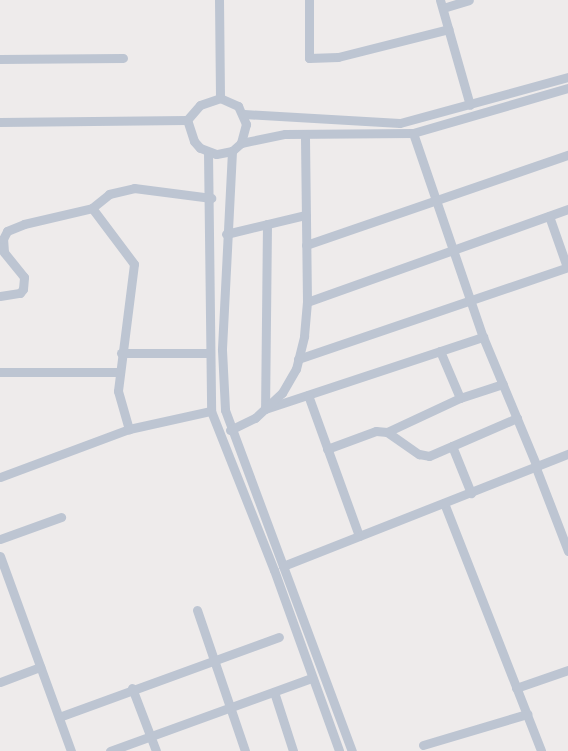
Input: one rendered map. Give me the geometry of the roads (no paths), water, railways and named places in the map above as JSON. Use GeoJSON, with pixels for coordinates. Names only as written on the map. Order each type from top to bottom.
{"type":"FeatureCollection","features":[{"type":"Feature","properties":{"kind":"street"},"geometry":{"type":"LineString","coordinates":[[219,0],[220,98]]}},
{"type":"Feature","properties":{"kind":"street"},"geometry":{"type":"LineString","coordinates":[[309,0],[309,58],[338,56],[449,29]]}},
{"type":"Feature","properties":{"kind":"street"},"geometry":{"type":"LineString","coordinates":[[469,0],[442,4],[470,105]]}},
{"type":"Feature","properties":{"kind":"street"},"geometry":{"type":"LineString","coordinates":[[0,59],[123,58]]}},
{"type":"Feature","properties":{"kind":"street"},"geometry":{"type":"LineString","coordinates":[[244,114],[400,123],[568,77]]}},
{"type":"Feature","properties":{"kind":"street"},"geometry":{"type":"LineString","coordinates":[[187,120],[194,141],[208,152],[232,151],[241,143],[260,137],[305,134],[413,132],[568,88]]}},
{"type":"Feature","properties":{"kind":"street"},"geometry":{"type":"LineString","coordinates":[[0,122],[187,120],[200,105],[220,98],[238,106],[244,114],[246,124],[241,143]]}},
{"type":"Feature","properties":{"kind":"street"},"geometry":{"type":"LineString","coordinates":[[413,132],[483,337],[517,418],[568,551]]}},
{"type":"Feature","properties":{"kind":"street"},"geometry":{"type":"LineString","coordinates":[[230,430],[265,409],[282,393],[298,360],[307,302],[305,134]]}},
{"type":"Feature","properties":{"kind":"street"},"geometry":{"type":"LineString","coordinates":[[232,151],[226,234],[223,388],[230,430],[283,566],[352,751]]}},
{"type":"Feature","properties":{"kind":"street"},"geometry":{"type":"LineString","coordinates":[[208,152],[211,198],[210,410],[274,570],[339,751]]}},
{"type":"Feature","properties":{"kind":"street"},"geometry":{"type":"LineString","coordinates":[[306,245],[568,155]]}},
{"type":"Feature","properties":{"kind":"street"},"geometry":{"type":"LineString","coordinates":[[0,296],[20,293],[23,290],[24,277],[4,252],[3,238],[7,231],[24,224],[92,208],[109,194],[134,188],[211,198]]}},
{"type":"Feature","properties":{"kind":"street"},"geometry":{"type":"LineString","coordinates":[[92,208],[134,264],[121,352],[118,391],[129,430]]}},
{"type":"Feature","properties":{"kind":"street"},"geometry":{"type":"LineString","coordinates":[[307,302],[453,252],[568,209]]}},
{"type":"Feature","properties":{"kind":"street"},"geometry":{"type":"LineString","coordinates":[[226,234],[306,215]]}},
{"type":"Feature","properties":{"kind":"street"},"geometry":{"type":"LineString","coordinates":[[298,360],[568,267],[549,216]]}},
{"type":"Feature","properties":{"kind":"street"},"geometry":{"type":"LineString","coordinates":[[265,409],[267,224]]}},
{"type":"Feature","properties":{"kind":"street"},"geometry":{"type":"LineString","coordinates":[[265,409],[483,337]]}},
{"type":"Feature","properties":{"kind":"street"},"geometry":{"type":"LineString","coordinates":[[440,351],[460,398]]}},
{"type":"Feature","properties":{"kind":"street"},"geometry":{"type":"LineString","coordinates":[[121,352],[210,353]]}},
{"type":"Feature","properties":{"kind":"street"},"geometry":{"type":"LineString","coordinates":[[0,372],[120,372]]}},
{"type":"Feature","properties":{"kind":"street"},"geometry":{"type":"LineString","coordinates":[[327,449],[366,433],[387,432],[460,398],[503,384]]}},
{"type":"Feature","properties":{"kind":"street"},"geometry":{"type":"LineString","coordinates":[[308,395],[359,536]]}},
{"type":"Feature","properties":{"kind":"street"},"geometry":{"type":"LineString","coordinates":[[0,477],[129,430],[210,410]]}},
{"type":"Feature","properties":{"kind":"street"},"geometry":{"type":"LineString","coordinates":[[387,432],[429,456],[517,418]]}},
{"type":"Feature","properties":{"kind":"street"},"geometry":{"type":"LineString","coordinates":[[452,446],[471,493]]}},
{"type":"Feature","properties":{"kind":"street"},"geometry":{"type":"LineString","coordinates":[[283,566],[568,454]]}},
{"type":"Feature","properties":{"kind":"street"},"geometry":{"type":"LineString","coordinates":[[444,503],[541,751]]}},
{"type":"Feature","properties":{"kind":"street"},"geometry":{"type":"LineString","coordinates":[[0,539],[61,517]]}},
{"type":"Feature","properties":{"kind":"street"},"geometry":{"type":"LineString","coordinates":[[0,556],[59,718],[68,750]]}},
{"type":"Feature","properties":{"kind":"street"},"geometry":{"type":"LineString","coordinates":[[197,610],[245,751]]}},
{"type":"Feature","properties":{"kind":"street"},"geometry":{"type":"LineString","coordinates":[[59,718],[132,688],[279,637]]}},
{"type":"Feature","properties":{"kind":"street"},"geometry":{"type":"LineString","coordinates":[[1,679],[40,667]]}},
{"type":"Feature","properties":{"kind":"street"},"geometry":{"type":"LineString","coordinates":[[516,688],[568,670]]}},
{"type":"Feature","properties":{"kind":"street"},"geometry":{"type":"LineString","coordinates":[[110,751],[312,678]]}},
{"type":"Feature","properties":{"kind":"street"},"geometry":{"type":"LineString","coordinates":[[132,688],[156,751]]}},
{"type":"Feature","properties":{"kind":"street"},"geometry":{"type":"LineString","coordinates":[[274,692],[292,751]]}},
{"type":"Feature","properties":{"kind":"street"},"geometry":{"type":"LineString","coordinates":[[423,745],[527,714]]}}]}
